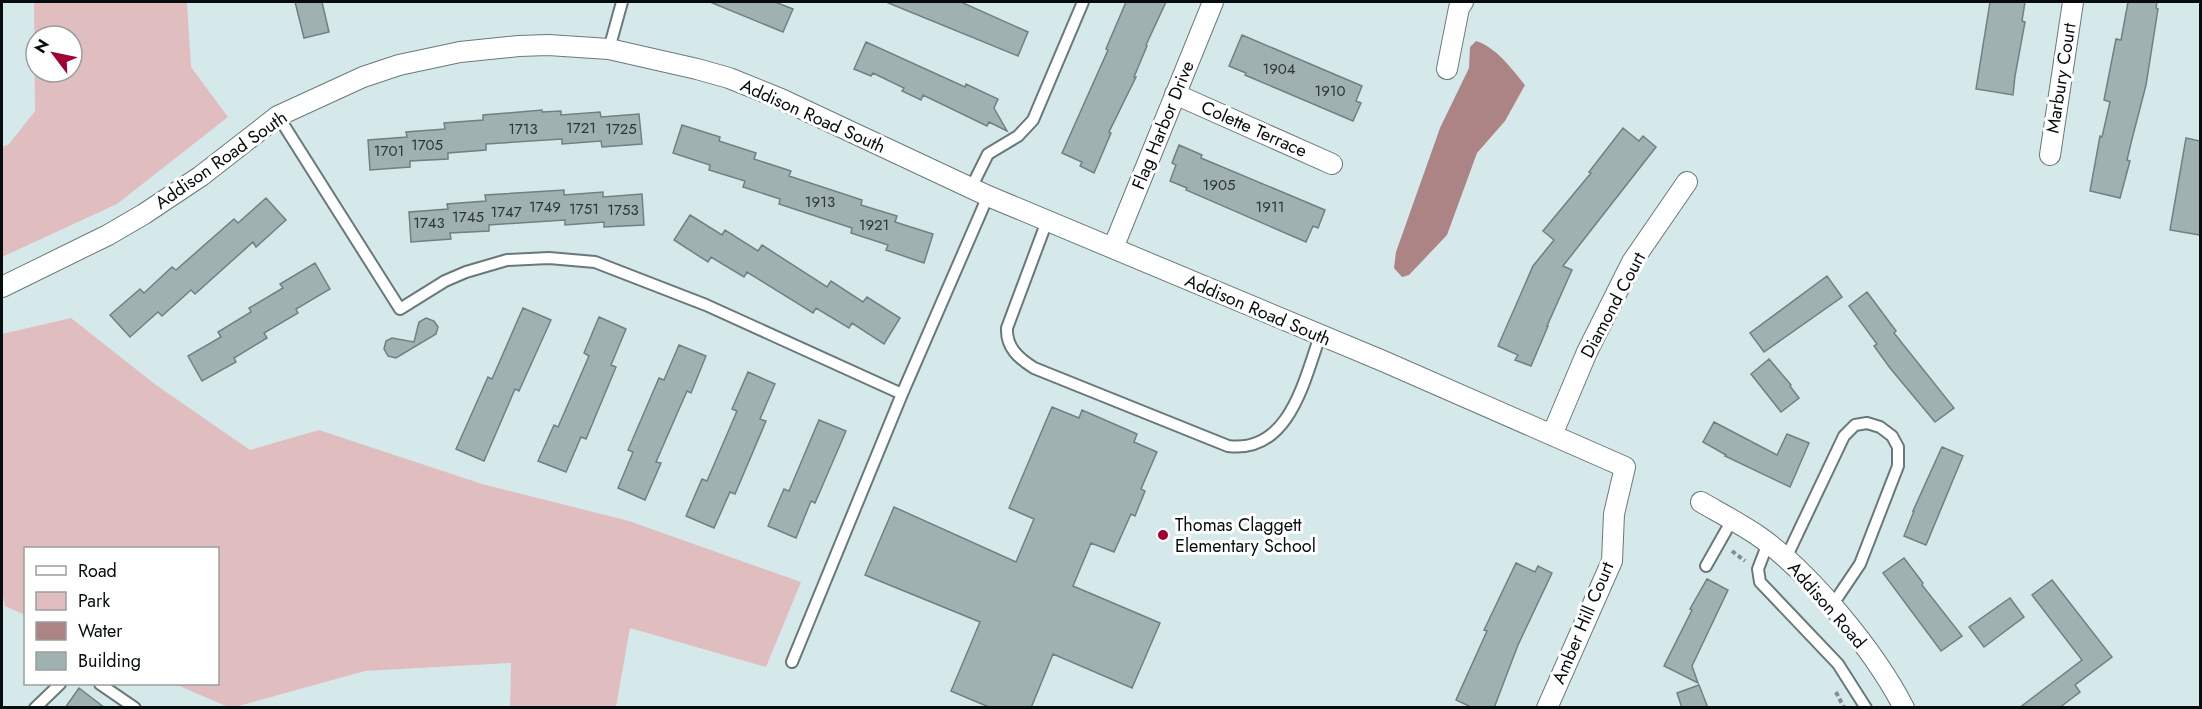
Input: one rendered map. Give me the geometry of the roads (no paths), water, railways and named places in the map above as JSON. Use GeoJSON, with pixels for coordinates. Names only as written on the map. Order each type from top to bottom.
{"type":"FeatureCollection","features":[{"type":"Feature","properties":{"kind":"street","name":"Flag Harbor Drive"},"geometry":{"type":"LineString","coordinates":[[1113,248],[1213,2]]}},
{"type":"Feature","properties":{"kind":"street"},"geometry":{"type":"LineString","coordinates":[[1447,69],[1463,2]]}},
{"type":"Feature","properties":{"kind":"street","name":"Marbury Court"},"geometry":{"type":"LineString","coordinates":[[2050,155],[2073,2]]}},
{"type":"Feature","properties":{"kind":"street","name":"Addison Road South"},"geometry":{"type":"LineString","coordinates":[[2,287],[108,235],[144,214],[201,176],[278,116],[363,77],[423,59],[460,52],[548,45],[609,49],[729,78],[781,99],[980,192],[1383,361],[1625,467]]}},
{"type":"Feature","properties":{"kind":"street","name":"Colette Terrace"},"geometry":{"type":"LineString","coordinates":[[1175,94],[1332,165]]}},
{"type":"Feature","properties":{"kind":"street","name":"Diamond Court"},"geometry":{"type":"LineString","coordinates":[[1552,435],[1587,352],[1632,262],[1687,182]]}},
{"type":"Feature","properties":{"kind":"street","name":"Amber Hill Court"},"geometry":{"type":"LineString","coordinates":[[1547,708],[1612,561],[1614,514],[1625,467]]}},
{"type":"Feature","properties":{"kind":"street","name":"Addison Road"},"geometry":{"type":"LineString","coordinates":[[1701,502],[1768,543],[1805,576],[1879,665],[1904,708]]}},
{"type":"Feature","properties":{"kind":"lane"},"geometry":{"type":"LineString","coordinates":[[609,49],[622,2]]}},
{"type":"Feature","properties":{"kind":"lane"},"geometry":{"type":"LineString","coordinates":[[792,662],[902,394],[980,192],[988,154],[1018,136],[1033,120],[1083,2]]}},
{"type":"Feature","properties":{"kind":"lane"},"geometry":{"type":"LineString","coordinates":[[278,116],[400,309],[445,281],[507,260],[549,258],[595,262],[706,305],[902,394]]}},
{"type":"Feature","properties":{"kind":"lane"},"geometry":{"type":"LineString","coordinates":[[1047,221],[1007,328],[1006,341],[1020,360],[1034,368],[1228,446],[1240,448],[1260,443],[1278,430],[1299,395],[1320,336]]}},
{"type":"Feature","properties":{"kind":"lane"},"geometry":{"type":"LineString","coordinates":[[1786,558],[1844,436],[1855,425],[1867,423],[1880,427],[1892,436],[1898,447],[1898,466],[1860,564],[1832,606]]}},
{"type":"Feature","properties":{"kind":"lane"},"geometry":{"type":"LineString","coordinates":[[1706,566],[1732,520]]}},
{"type":"Feature","properties":{"kind":"lane"},"geometry":{"type":"LineString","coordinates":[[1768,543],[1758,569],[1760,582],[1838,664],[1866,708]]}},
{"type":"Feature","properties":{"kind":"lane"},"geometry":{"type":"LineString","coordinates":[[35,708],[59,685]]}},
{"type":"Feature","properties":{"kind":"lane"},"geometry":{"type":"LineString","coordinates":[[101,685],[135,708]]}},
{"type":"Feature","properties":{"kind":"water"},"geometry":{"type":"Polygon","coordinates":[[[1476,41],[1497,53],[1525,85],[1505,121],[1477,153],[1447,235],[1409,275],[1402,277],[1394,268],[1396,252],[1440,128],[1469,68],[1470,47],[1476,41]]]}},
{"type":"Feature","properties":{"kind":"place","name":"Thomas Claggett Elementary School"},"geometry":{"type":"Point","coordinates":[1163,535]}}]}
